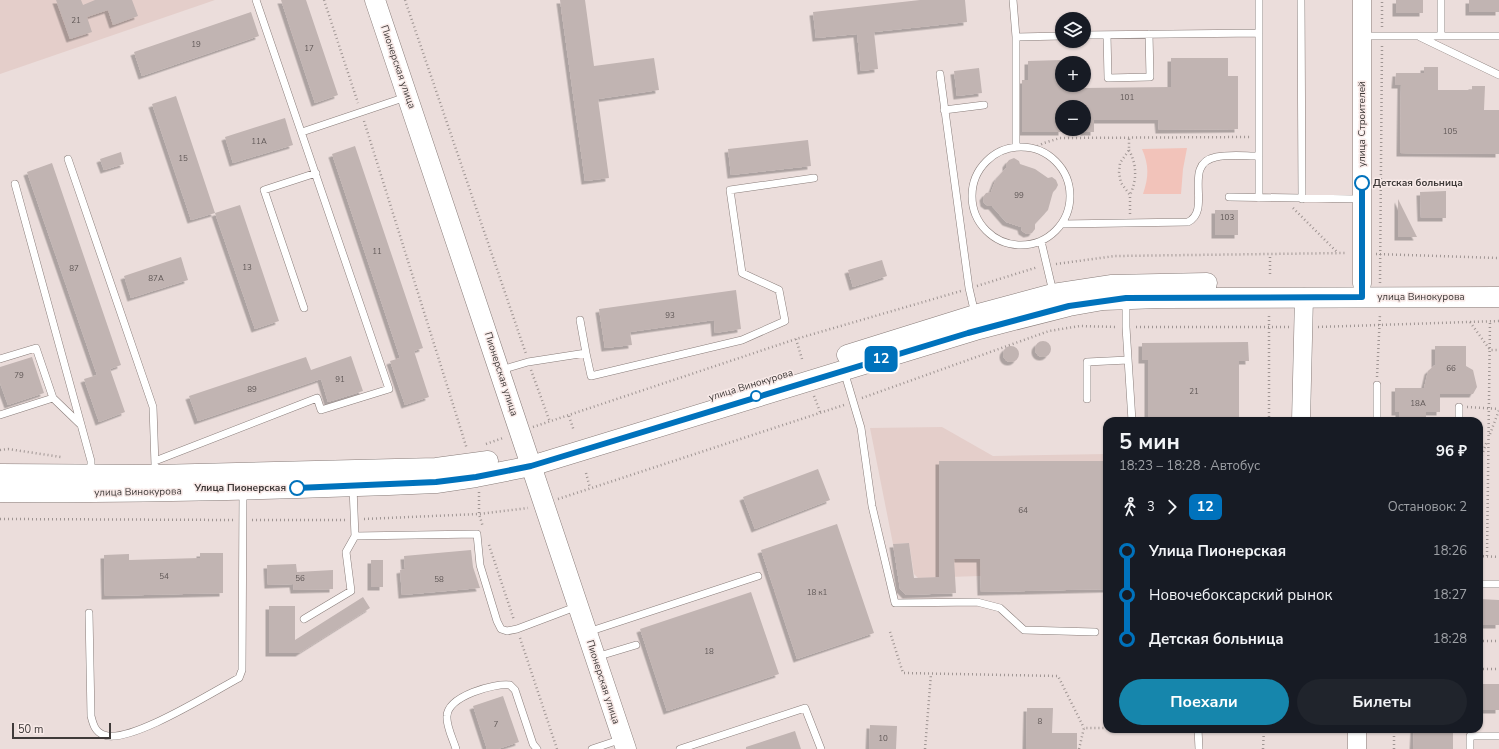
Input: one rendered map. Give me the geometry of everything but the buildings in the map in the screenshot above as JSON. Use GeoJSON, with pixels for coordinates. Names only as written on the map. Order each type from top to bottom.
{"type":"FeatureCollection","features":[{"type":"Feature","properties":{"kind":"main road","name":"Пионерская улица"},"geometry":{"type":"LineString","coordinates":[[375,0],[624,744]]}},
{"type":"Feature","properties":{"kind":"main road","name":"улица Винокурова"},"geometry":{"type":"LineString","coordinates":[[156,476],[243,489],[436,482],[476,477],[529,459],[977,322],[1053,294],[1106,286],[1152,284],[1304,290],[1371,290],[1499,284]]}},
{"type":"Feature","properties":{"kind":"main road","name":"улица Винокурова"},"geometry":{"type":"LineString","coordinates":[[977,322],[1126,298],[1304,290]]}},
{"type":"Feature","properties":{"kind":"main road","name":"улица Винокурова"},"geometry":{"type":"LineString","coordinates":[[1371,290],[1499,297]]}},
{"type":"Feature","properties":{"kind":"main road","name":"улица Винокурова"},"geometry":{"type":"LineString","coordinates":[[0,492],[92,484],[156,476],[436,468],[529,459]]}},
{"type":"Feature","properties":{"kind":"main road","name":"улица Винокурова"},"geometry":{"type":"LineString","coordinates":[[0,474],[92,484]]}},
{"type":"Feature","properties":{"kind":"street","name":"улица Строителей"},"geometry":{"type":"LineString","coordinates":[[1362,0],[1362,199],[1371,290]]}},
{"type":"Feature","properties":{"kind":"street"},"geometry":{"type":"LineString","coordinates":[[1301,417],[1304,290]]}},
{"type":"Feature","properties":{"kind":"street"},"geometry":{"type":"LineString","coordinates":[[1357,733],[1357,749]]}},
{"type":"Feature","properties":{"kind":"lane"},"geometry":{"type":"LineString","coordinates":[[68,159],[152,407],[156,476],[317,398],[321,410],[389,389],[256,0]]}},
{"type":"Feature","properties":{"kind":"lane"},"geometry":{"type":"LineString","coordinates":[[1013,0],[1016,36],[1016,147]]}},
{"type":"Feature","properties":{"kind":"lane"},"geometry":{"type":"LineString","coordinates":[[1259,0],[1259,198]]}},
{"type":"Feature","properties":{"kind":"lane"},"geometry":{"type":"LineString","coordinates":[[1301,0],[1302,199]]}},
{"type":"Feature","properties":{"kind":"lane"},"geometry":{"type":"LineString","coordinates":[[1440,0],[1441,36]]}},
{"type":"Feature","properties":{"kind":"lane"},"geometry":{"type":"LineString","coordinates":[[1091,35],[1259,33]]}},
{"type":"Feature","properties":{"kind":"lane"},"geometry":{"type":"LineString","coordinates":[[1107,35],[1108,78],[1150,77],[1149,34]]}},
{"type":"Feature","properties":{"kind":"lane"},"geometry":{"type":"LineString","coordinates":[[1016,36],[1055,36]]}},
{"type":"Feature","properties":{"kind":"lane"},"geometry":{"type":"LineString","coordinates":[[1362,36],[1499,36]]}},
{"type":"Feature","properties":{"kind":"lane"},"geometry":{"type":"LineString","coordinates":[[1417,36],[1499,75]]}},
{"type":"Feature","properties":{"kind":"lane"},"geometry":{"type":"LineString","coordinates":[[940,74],[969,288],[977,322]]}},
{"type":"Feature","properties":{"kind":"lane"},"geometry":{"type":"LineString","coordinates":[[302,132],[408,97]]}},
{"type":"Feature","properties":{"kind":"lane"},"geometry":{"type":"LineString","coordinates":[[944,110],[984,105]]}},
{"type":"Feature","properties":{"kind":"lane"},"geometry":{"type":"LineString","coordinates":[[1016,147],[1034,148],[1043,152],[1058,163],[1068,179],[1071,197],[1067,215],[1062,224],[1049,237],[1041,241],[1021,245],[1002,241],[986,230],[975,213],[972,194],[973,184],[982,166],[997,153],[1016,147]]}},
{"type":"Feature","properties":{"kind":"lane"},"geometry":{"type":"LineString","coordinates":[[1062,224],[1183,222],[1192,220],[1198,210],[1198,174],[1205,162],[1215,157],[1259,156]]}},
{"type":"Feature","properties":{"kind":"lane"},"geometry":{"type":"LineString","coordinates":[[304,308],[264,190],[316,173]]}},
{"type":"Feature","properties":{"kind":"lane"},"geometry":{"type":"LineString","coordinates":[[580,320],[591,376],[742,340],[785,321],[779,290],[742,273],[730,190],[814,178]]}},
{"type":"Feature","properties":{"kind":"lane"},"geometry":{"type":"LineString","coordinates":[[15,184],[91,461],[92,484]]}},
{"type":"Feature","properties":{"kind":"lane"},"geometry":{"type":"LineString","coordinates":[[1229,197],[1362,199]]}},
{"type":"Feature","properties":{"kind":"lane"},"geometry":{"type":"LineString","coordinates":[[1041,241],[1053,294]]}},
{"type":"Feature","properties":{"kind":"lane"},"geometry":{"type":"LineString","coordinates":[[1126,298],[1126,326],[1132,417]]}},
{"type":"Feature","properties":{"kind":"lane"},"geometry":{"type":"LineString","coordinates":[[0,359],[36,348],[53,398],[80,424]]}},
{"type":"Feature","properties":{"kind":"lane"},"geometry":{"type":"LineString","coordinates":[[499,370],[528,362],[586,353]]}},
{"type":"Feature","properties":{"kind":"lane"},"geometry":{"type":"LineString","coordinates":[[1087,399],[1087,362],[1128,360]]}},
{"type":"Feature","properties":{"kind":"lane"},"geometry":{"type":"LineString","coordinates":[[842,364],[854,401],[866,457],[872,506],[895,602],[977,602],[1000,608],[1024,630],[1094,632]]}},
{"type":"Feature","properties":{"kind":"lane"},"geometry":{"type":"LineString","coordinates":[[1377,385],[1377,417]]}},
{"type":"Feature","properties":{"kind":"lane"},"geometry":{"type":"LineString","coordinates":[[0,415],[53,398]]}},
{"type":"Feature","properties":{"kind":"lane"},"geometry":{"type":"LineString","coordinates":[[1458,417],[1459,407]]}},
{"type":"Feature","properties":{"kind":"lane"},"geometry":{"type":"LineString","coordinates":[[304,619],[351,591],[346,552],[355,536],[353,486]]}},
{"type":"Feature","properties":{"kind":"lane"},"geometry":{"type":"LineString","coordinates":[[90,613],[91,716],[95,730],[104,736],[120,735],[148,727],[239,678],[242,670],[243,489]]}},
{"type":"Feature","properties":{"kind":"lane"},"geometry":{"type":"LineString","coordinates":[[355,536],[476,534],[480,565],[497,621],[501,629],[507,631],[517,629],[578,606]]}},
{"type":"Feature","properties":{"kind":"lane"},"geometry":{"type":"LineString","coordinates":[[587,632],[758,576]]}},
{"type":"Feature","properties":{"kind":"lane"},"geometry":{"type":"LineString","coordinates":[[1483,584],[1499,584]]}},
{"type":"Feature","properties":{"kind":"lane"},"geometry":{"type":"LineString","coordinates":[[595,657],[636,645]]}},
{"type":"Feature","properties":{"kind":"lane"},"geometry":{"type":"LineString","coordinates":[[456,749],[447,716],[449,708],[456,700],[500,684],[510,685],[515,690],[533,744],[537,749]]}},
{"type":"Feature","properties":{"kind":"lane"},"geometry":{"type":"LineString","coordinates":[[680,749],[805,708],[821,749]]}},
{"type":"Feature","properties":{"kind":"lane"},"geometry":{"type":"LineString","coordinates":[[1198,733],[1199,749]]}},
{"type":"Feature","properties":{"kind":"lane"},"geometry":{"type":"LineString","coordinates":[[1470,749],[1470,736],[1499,736]]}},
{"type":"Feature","properties":{"kind":"lane"},"geometry":{"type":"LineString","coordinates":[[592,749],[624,744]]}},
{"type":"Feature","properties":{"kind":"path"},"geometry":{"type":"LineString","coordinates":[[324,0],[361,112],[467,451]]}},
{"type":"Feature","properties":{"kind":"path"},"geometry":{"type":"LineString","coordinates":[[405,0],[528,362],[550,422]]}},
{"type":"Feature","properties":{"kind":"path"},"geometry":{"type":"LineString","coordinates":[[1377,385],[1379,325],[1371,290],[1380,254],[1382,0]]}},
{"type":"Feature","properties":{"kind":"path"},"geometry":{"type":"LineString","coordinates":[[1034,148],[1060,138],[1259,136]]}},
{"type":"Feature","properties":{"kind":"path"},"geometry":{"type":"LineString","coordinates":[[1130,138],[1129,150],[1134,161],[1136,172],[1130,195],[1130,223]]}},
{"type":"Feature","properties":{"kind":"path"},"geometry":{"type":"LineString","coordinates":[[1129,150],[1120,162],[1119,173],[1123,187],[1130,195]]}},
{"type":"Feature","properties":{"kind":"path"},"geometry":{"type":"LineString","coordinates":[[1284,198],[1338,253]]}},
{"type":"Feature","properties":{"kind":"path"},"geometry":{"type":"LineString","coordinates":[[1270,254],[1270,274]]}},
{"type":"Feature","properties":{"kind":"path"},"geometry":{"type":"LineString","coordinates":[[1380,254],[1499,258]]}},
{"type":"Feature","properties":{"kind":"path"},"geometry":{"type":"LineString","coordinates":[[1269,308],[1269,417]]}},
{"type":"Feature","properties":{"kind":"path"},"geometry":{"type":"LineString","coordinates":[[1487,556],[1490,321]]}},
{"type":"Feature","properties":{"kind":"path"},"geometry":{"type":"LineString","coordinates":[[554,500],[854,401],[1048,331],[1080,326],[1303,327],[1499,321]]}},
{"type":"Feature","properties":{"kind":"path"},"geometry":{"type":"LineString","coordinates":[[1470,322],[1490,350]]}},
{"type":"Feature","properties":{"kind":"path"},"geometry":{"type":"LineString","coordinates":[[796,339],[802,359]]}},
{"type":"Feature","properties":{"kind":"path"},"geometry":{"type":"LineString","coordinates":[[1490,350],[1499,350]]}},
{"type":"Feature","properties":{"kind":"path"},"geometry":{"type":"LineString","coordinates":[[814,396],[820,412]]}},
{"type":"Feature","properties":{"kind":"path"},"geometry":{"type":"LineString","coordinates":[[1459,407],[1489,407],[1499,409],[1483,453]]}},
{"type":"Feature","properties":{"kind":"path"},"geometry":{"type":"LineString","coordinates":[[569,416],[574,431]]}},
{"type":"Feature","properties":{"kind":"path"},"geometry":{"type":"LineString","coordinates":[[586,473],[590,488]]}},
{"type":"Feature","properties":{"kind":"path"},"geometry":{"type":"LineString","coordinates":[[479,514],[480,489]]}},
{"type":"Feature","properties":{"kind":"path"},"geometry":{"type":"LineString","coordinates":[[0,519],[354,520],[479,514],[531,508]]}},
{"type":"Feature","properties":{"kind":"path"},"geometry":{"type":"LineString","coordinates":[[1483,556],[1499,556]]}},
{"type":"Feature","properties":{"kind":"path"},"geometry":{"type":"LineString","coordinates":[[890,632],[903,673],[1058,676],[1084,728],[1079,749]]}},
{"type":"Feature","properties":{"kind":"path"},"geometry":{"type":"LineString","coordinates":[[1483,641],[1499,641]]}},
{"type":"Feature","properties":{"kind":"path"},"geometry":{"type":"LineString","coordinates":[[1483,669],[1499,669]]}},
{"type":"Feature","properties":{"kind":"path"},"geometry":{"type":"LineString","coordinates":[[925,749],[931,674]]}},
{"type":"Feature","properties":{"kind":"path"},"geometry":{"type":"LineString","coordinates":[[1084,728],[1103,728]]}},
{"type":"Feature","properties":{"kind":"path"},"geometry":{"type":"LineString","coordinates":[[1263,749],[1264,733]]}},
{"type":"Feature","properties":{"kind":"path"},"geometry":{"type":"LineString","coordinates":[[1394,733],[1394,749]]}},
{"type":"Feature","properties":{"kind":"shaded area"},"geometry":{"type":"Polygon","coordinates":[[[0,0],[215,0],[0,74],[0,0]]]}},
{"type":"Feature","properties":{"kind":"shaded area"},"geometry":{"type":"Polygon","coordinates":[[[1187,148],[1183,169],[1181,194],[1143,194],[1146,182],[1147,166],[1142,149],[1187,148]]]}},
{"type":"Feature","properties":{"kind":"shaded area"},"geometry":{"type":"Polygon","coordinates":[[[942,427],[993,456],[1103,454],[1103,572],[918,578],[914,574],[909,543],[893,544],[870,428],[942,427]]]}},
{"type":"Feature","properties":{"kind":"bus line","name":"12"},"geometry":{"type":"LineString","coordinates":[[297,488],[436,482],[466,479],[531,466],[755,396],[968,333],[1069,306],[1103,300],[1126,298],[1362,297],[1362,183]]}},
{"type":"Feature","properties":{"kind":"place","name":"Детская больница"},"geometry":{"type":"Point","coordinates":[1362,183]}},
{"type":"Feature","properties":{"kind":"place","name":"Улица Пионерская"},"geometry":{"type":"Point","coordinates":[297,488]}}]}
